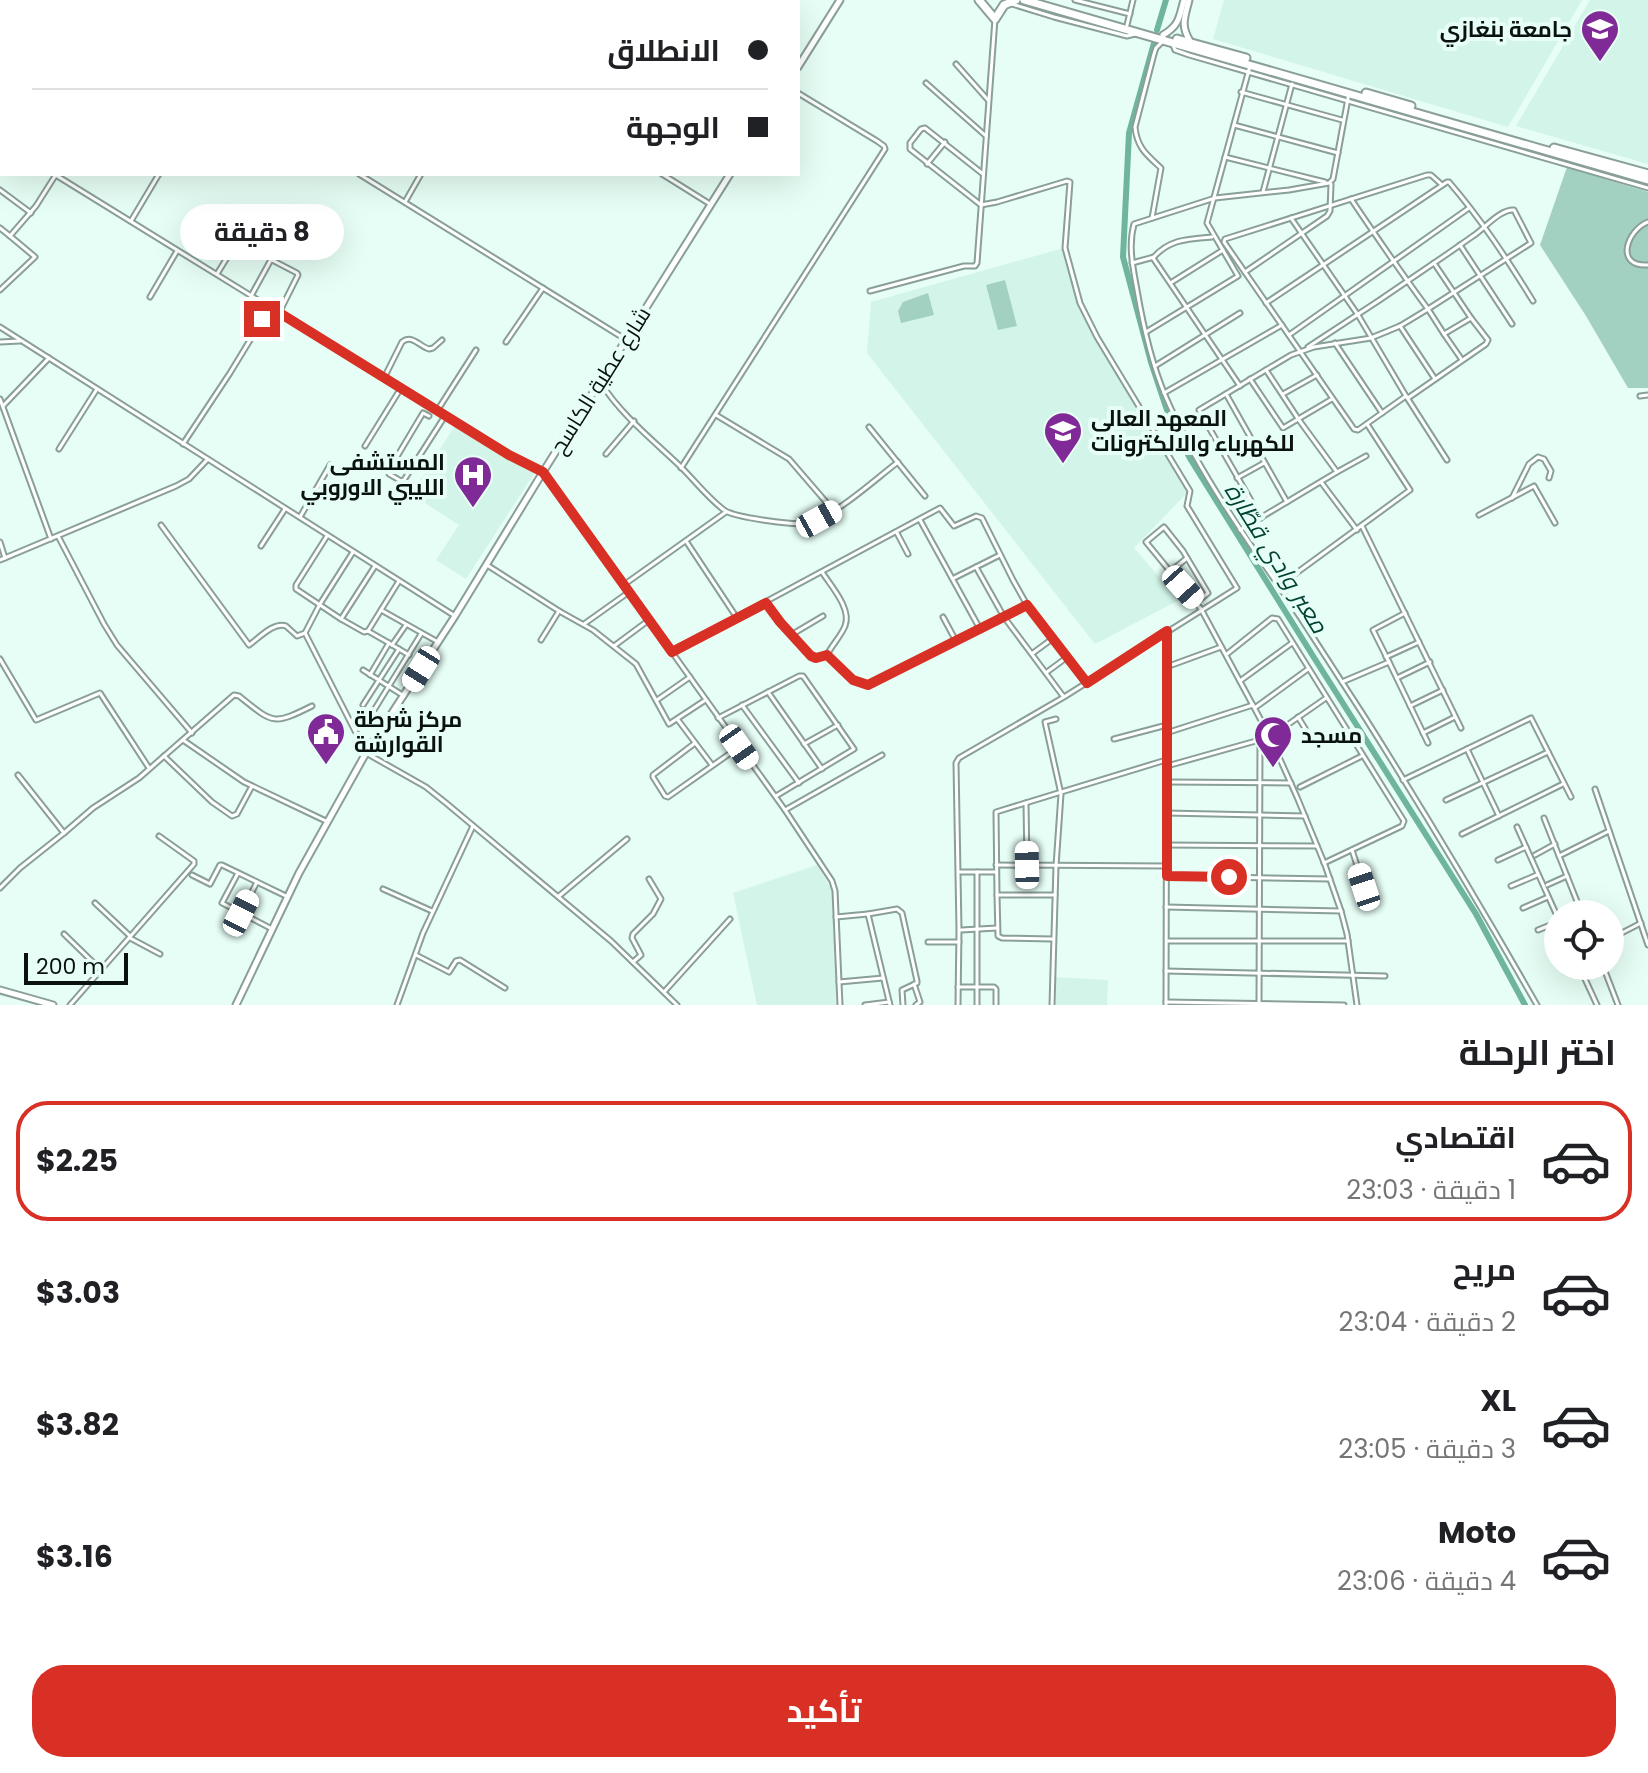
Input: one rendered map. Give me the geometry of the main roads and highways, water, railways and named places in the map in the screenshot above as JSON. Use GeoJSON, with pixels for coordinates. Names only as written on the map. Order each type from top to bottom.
{"type":"FeatureCollection","features":[{"type":"Feature","properties":{"kind":"highway"},"geometry":{"type":"LineString","coordinates":[[979,0],[995,19],[1000,9],[1012,1]]}},
{"type":"Feature","properties":{"kind":"highway"},"geometry":{"type":"LineString","coordinates":[[1024,0],[1082,21],[1166,39]]}},
{"type":"Feature","properties":{"kind":"highway"},"geometry":{"type":"LineString","coordinates":[[1040,0],[1127,25],[1249,68],[1294,77],[1348,97],[1648,180]]}},
{"type":"Feature","properties":{"kind":"highway"},"geometry":{"type":"LineString","coordinates":[[1190,48],[1648,174]]}},
{"type":"Feature","properties":{"kind":"waterway","name":"معبر وادي قطّارة"},"geometry":{"type":"LineString","coordinates":[[1157,30],[1166,0]]}},
{"type":"Feature","properties":{"kind":"waterway","name":"معبر وادي قطّارة"},"geometry":{"type":"LineString","coordinates":[[1154,43],[1129,133],[1123,257],[1151,362],[1172,425],[1476,914],[1525,1005]]}},
{"type":"Feature","properties":{"kind":"place","name":"جامعة بنغازي"},"geometry":{"type":"Point","coordinates":[1600,63]}},
{"type":"Feature","properties":{"kind":"place","name":"المعهد العالي للكهرباء والالكترونات"},"geometry":{"type":"Point","coordinates":[1063,465]}},
{"type":"Feature","properties":{"kind":"place","name":"المستشفی الليبي الاوروبي"},"geometry":{"type":"Point","coordinates":[473,509]}},
{"type":"Feature","properties":{"kind":"place","name":"مركز شرطة القوارشة"},"geometry":{"type":"Point","coordinates":[326,766]}},
{"type":"Feature","properties":{"kind":"place","name":"مسجد"},"geometry":{"type":"Point","coordinates":[1273,769]}}]}
